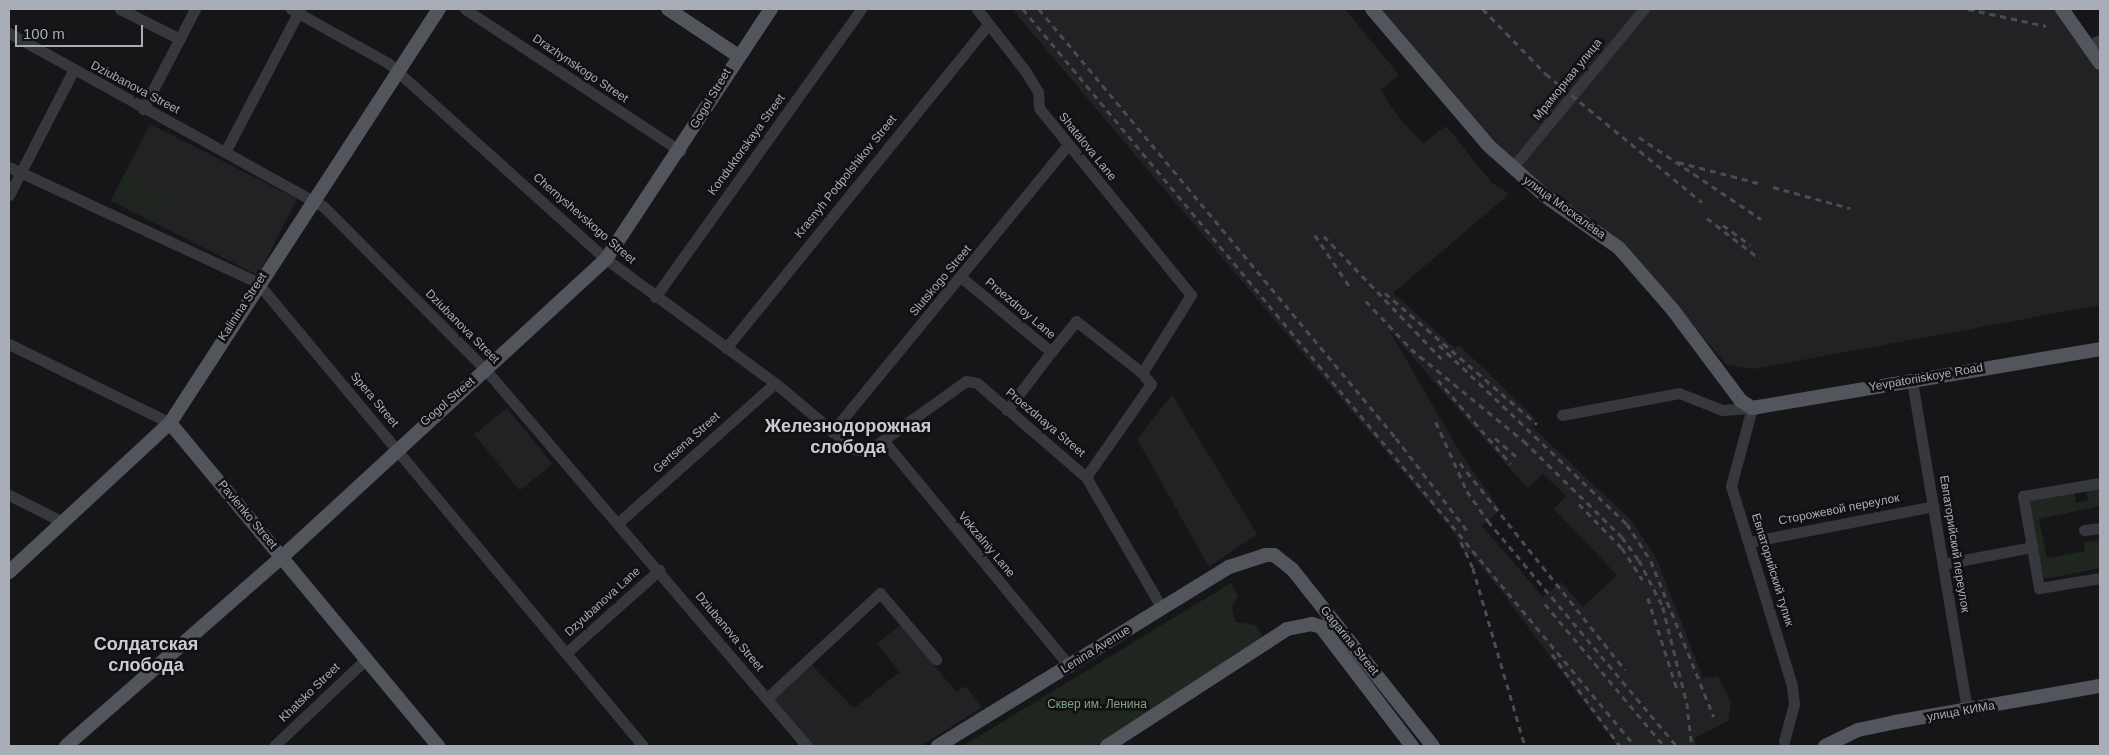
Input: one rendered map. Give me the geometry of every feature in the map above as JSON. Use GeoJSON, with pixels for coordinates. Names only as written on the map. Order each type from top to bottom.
{"type":"FeatureCollection","features":[{"type":"Feature","properties":{"kind":"main road","name":"Kalinina Street"},"geometry":{"type":"LineString","coordinates":[[9,572],[170,423],[257,282],[316,201],[439,9]]}},
{"type":"Feature","properties":{"kind":"main road"},"geometry":{"type":"LineString","coordinates":[[668,9],[738,55]]}},
{"type":"Feature","properties":{"kind":"main road","name":"Gogol Street"},"geometry":{"type":"LineString","coordinates":[[66,746],[282,557],[396,448],[606,259],[680,151],[738,55],[771,9]]}},
{"type":"Feature","properties":{"kind":"main road","name":"улица Москалёва"},"geometry":{"type":"LineString","coordinates":[[1372,9],[1417,66],[1512,168],[1619,248],[1673,310],[1741,401],[1752,408]]}},
{"type":"Feature","properties":{"kind":"main road"},"geometry":{"type":"LineString","coordinates":[[2062,9],[2094,43],[2100,63]]}},
{"type":"Feature","properties":{"kind":"main road","name":"Yevpatoriiskoye Road"},"geometry":{"type":"LineString","coordinates":[[1752,408],[2100,349]]}},
{"type":"Feature","properties":{"kind":"main road","name":"Pavlenko Street"},"geometry":{"type":"LineString","coordinates":[[170,423],[438,746]]}},
{"type":"Feature","properties":{"kind":"main road","name":"Gagarina Street"},"geometry":{"type":"LineString","coordinates":[[1254,556],[1274,555],[1292,569],[1433,746]]}},
{"type":"Feature","properties":{"kind":"main road","name":"Lenina Avenue"},"geometry":{"type":"LineString","coordinates":[[938,746],[1070,667],[1162,608],[1254,556]]}},
{"type":"Feature","properties":{"kind":"main road","name":"Gagarina Street"},"geometry":{"type":"LineString","coordinates":[[1107,746],[1300,625],[1321,627],[1412,746]]}},
{"type":"Feature","properties":{"kind":"main road","name":"улица КИМа"},"geometry":{"type":"LineString","coordinates":[[1824,746],[1858,730],[2100,686]]}},
{"type":"Feature","properties":{"kind":"street"},"geometry":{"type":"LineString","coordinates":[[120,9],[180,40]]}},
{"type":"Feature","properties":{"kind":"street"},"geometry":{"type":"LineString","coordinates":[[143,109],[195,9]]}},
{"type":"Feature","properties":{"kind":"street","name":"Drazhynskogo Street"},"geometry":{"type":"LineString","coordinates":[[465,9],[680,151]]}},
{"type":"Feature","properties":{"kind":"street","name":"Konduktorskaya Street"},"geometry":{"type":"LineString","coordinates":[[655,297],[861,9]]}},
{"type":"Feature","properties":{"kind":"street","name":"Shatalova Lane"},"geometry":{"type":"LineString","coordinates":[[977,9],[1026,72],[1038,92],[1039,108],[1190,295],[1142,373]]}},
{"type":"Feature","properties":{"kind":"street","name":"Мраморная улица"},"geometry":{"type":"LineString","coordinates":[[1512,168],[1644,9]]}},
{"type":"Feature","properties":{"kind":"street"},"geometry":{"type":"LineString","coordinates":[[225,152],[297,10]]}},
{"type":"Feature","properties":{"kind":"street","name":"Chernyshevskogo Street"},"geometry":{"type":"LineString","coordinates":[[297,10],[399,72],[606,259],[655,297],[775,383],[832,432],[860,451]]}},
{"type":"Feature","properties":{"kind":"street","name":"Krasnyh Podpolshikov Street"},"geometry":{"type":"LineString","coordinates":[[726,348],[988,24]]}},
{"type":"Feature","properties":{"kind":"street","name":"Dziubanova Street"},"geometry":{"type":"LineString","coordinates":[[9,33],[73,71],[316,201],[485,369],[659,570],[807,746]]}},
{"type":"Feature","properties":{"kind":"street"},"geometry":{"type":"LineString","coordinates":[[9,195],[73,71]]}},
{"type":"Feature","properties":{"kind":"street","name":"Slutskogo Street"},"geometry":{"type":"LineString","coordinates":[[832,432],[962,278],[1068,146]]}},
{"type":"Feature","properties":{"kind":"street","name":"Spera Street"},"geometry":{"type":"LineString","coordinates":[[9,167],[257,282],[643,746]]}},
{"type":"Feature","properties":{"kind":"street","name":"Proezdnoy Lane"},"geometry":{"type":"LineString","coordinates":[[962,278],[1051,352],[1007,410]]}},
{"type":"Feature","properties":{"kind":"street"},"geometry":{"type":"LineString","coordinates":[[1051,352],[1076,321],[1142,373],[1150,384],[1086,477]]}},
{"type":"Feature","properties":{"kind":"street","name":"Pavlenko Street"},"geometry":{"type":"LineString","coordinates":[[9,344],[170,423]]}},
{"type":"Feature","properties":{"kind":"street","name":"Proezdnaya Street"},"geometry":{"type":"LineString","coordinates":[[860,451],[883,440],[966,381],[977,384],[1086,477],[1162,608]]}},
{"type":"Feature","properties":{"kind":"street","name":"Евпаторийский переулок"},"geometry":{"type":"LineString","coordinates":[[1912,381],[1967,711]]}},
{"type":"Feature","properties":{"kind":"street","name":"Gertsena Street"},"geometry":{"type":"LineString","coordinates":[[618,523],[775,383]]}},
{"type":"Feature","properties":{"kind":"street"},"geometry":{"type":"LineString","coordinates":[[1562,415],[1679,393],[1722,410],[1752,408]]}},
{"type":"Feature","properties":{"kind":"street","name":"Евпаторийский тупик"},"geometry":{"type":"LineString","coordinates":[[1752,408],[1731,486],[1750,542],[1792,686],[1794,704],[1784,741]]}},
{"type":"Feature","properties":{"kind":"street","name":"Vokzalniy Lane"},"geometry":{"type":"LineString","coordinates":[[883,440],[1070,667]]}},
{"type":"Feature","properties":{"kind":"street"},"geometry":{"type":"LineString","coordinates":[[2100,483],[2023,496],[2039,588],[2100,578]]}},
{"type":"Feature","properties":{"kind":"street"},"geometry":{"type":"LineString","coordinates":[[9,495],[62,522]]}},
{"type":"Feature","properties":{"kind":"street","name":"Сторожевой переулок"},"geometry":{"type":"LineString","coordinates":[[1750,542],[1934,506]]}},
{"type":"Feature","properties":{"kind":"street"},"geometry":{"type":"LineString","coordinates":[[2084,530],[2100,528]]}},
{"type":"Feature","properties":{"kind":"street"},"geometry":{"type":"LineString","coordinates":[[1943,564],[2032,547]]}},
{"type":"Feature","properties":{"kind":"street","name":"Dzyubanova Lane"},"geometry":{"type":"LineString","coordinates":[[566,653],[659,570]]}},
{"type":"Feature","properties":{"kind":"street"},"geometry":{"type":"LineString","coordinates":[[767,698],[880,593],[936,659]]}},
{"type":"Feature","properties":{"kind":"street","name":"Khatsko Street"},"geometry":{"type":"LineString","coordinates":[[274,746],[366,659]]}},
{"type":"Feature","properties":{"kind":"shaded area"},"geometry":{"type":"Polygon","coordinates":[[[1012,9],[1345,9],[1399,75],[1381,90],[1398,117],[1423,143],[1446,126],[1492,183],[1509,194],[1393,293],[1455,348],[1459,345],[1536,419],[1532,427],[1632,521],[1657,560],[1703,678],[1718,676],[1731,702],[1728,721],[1695,738],[1696,746],[1617,746],[1502,592],[1471,554],[1466,555],[1453,531],[1012,9]],[[1389,330],[1458,449],[1500,510],[1482,526],[1543,597],[1561,582],[1583,607],[1617,575],[1554,509],[1566,496],[1543,474],[1527,488],[1389,330]]]}},
{"type":"Feature","properties":{"kind":"shaded area"},"geometry":{"type":"Polygon","coordinates":[[[1381,9],[2055,9],[2100,74],[2100,305],[1753,369],[1727,365],[1632,254],[1527,174],[1469,114],[1381,9]]]}},
{"type":"Feature","properties":{"kind":"shaded area"},"geometry":{"type":"Polygon","coordinates":[[[150,124],[297,199],[258,276],[111,201],[150,124]]]}},
{"type":"Feature","properties":{"kind":"shaded area"},"geometry":{"type":"Polygon","coordinates":[[[1172,395],[1257,534],[1209,567],[1137,439],[1172,395]]]}},
{"type":"Feature","properties":{"kind":"shaded area"},"geometry":{"type":"Polygon","coordinates":[[[507,408],[552,464],[520,490],[474,434],[507,408]]]}},
{"type":"Feature","properties":{"kind":"shaded area"},"geometry":{"type":"Polygon","coordinates":[[[901,624],[956,692],[966,686],[982,707],[921,746],[804,746],[764,701],[809,662],[854,708],[900,672],[877,644],[901,624]]]}},
{"type":"Feature","properties":{"kind":"green space"},"geometry":{"type":"Polygon","coordinates":[[[124,174],[169,197],[157,221],[112,198],[124,174]]]}},
{"type":"Feature","properties":{"kind":"green space"},"geometry":{"type":"Polygon","coordinates":[[[2100,485],[2100,506],[2039,519],[2047,558],[2085,551],[2084,543],[2100,540],[2100,568],[2044,579],[2028,500],[2074,492],[2076,503],[2088,500],[2086,488],[2100,485]]]}},
{"type":"Feature","properties":{"kind":"green space","name":"Сквер им. Ленина"},"geometry":{"type":"Polygon","coordinates":[[[1231,583],[1238,596],[1232,607],[1235,622],[1255,625],[1264,638],[1096,746],[963,746],[1231,583]]]}},
{"type":"Feature","properties":{"kind":"railway"},"geometry":{"type":"LineString","coordinates":[[1023,9],[1635,746]]}},
{"type":"Feature","properties":{"kind":"railway"},"geometry":{"type":"LineString","coordinates":[[1039,9],[1396,438],[1470,534]]}},
{"type":"Feature","properties":{"kind":"railway"},"geometry":{"type":"LineString","coordinates":[[1483,9],[1546,74],[1702,202]]}},
{"type":"Feature","properties":{"kind":"railway"},"geometry":{"type":"LineString","coordinates":[[1968,9],[2046,26]]}},
{"type":"Feature","properties":{"kind":"railway"},"geometry":{"type":"LineString","coordinates":[[1639,137],[1761,219]]}},
{"type":"Feature","properties":{"kind":"railway"},"geometry":{"type":"LineString","coordinates":[[1678,162],[1758,183]]}},
{"type":"Feature","properties":{"kind":"railway"},"geometry":{"type":"LineString","coordinates":[[1773,187],[1850,208]]}},
{"type":"Feature","properties":{"kind":"railway"},"geometry":{"type":"LineString","coordinates":[[1707,218],[1759,258]]}},
{"type":"Feature","properties":{"kind":"railway"},"geometry":{"type":"LineString","coordinates":[[1723,225],[1751,245]]}},
{"type":"Feature","properties":{"kind":"railway"},"geometry":{"type":"LineString","coordinates":[[1315,235],[1352,290]]}},
{"type":"Feature","properties":{"kind":"railway"},"geometry":{"type":"LineString","coordinates":[[1324,236],[1442,359]]}},
{"type":"Feature","properties":{"kind":"railway"},"geometry":{"type":"LineString","coordinates":[[1385,293],[1537,424]]}},
{"type":"Feature","properties":{"kind":"railway"},"geometry":{"type":"LineString","coordinates":[[1366,301],[1415,353]]}},
{"type":"Feature","properties":{"kind":"railway"},"geometry":{"type":"LineString","coordinates":[[1439,345],[1627,524],[1651,561],[1714,717]]}},
{"type":"Feature","properties":{"kind":"railway"},"geometry":{"type":"LineString","coordinates":[[1411,349],[1524,441],[1622,537],[1639,560],[1663,607],[1687,703],[1692,746]]}},
{"type":"Feature","properties":{"kind":"railway"},"geometry":{"type":"LineString","coordinates":[[1438,380],[1511,464]]}},
{"type":"Feature","properties":{"kind":"railway"},"geometry":{"type":"LineString","coordinates":[[1436,422],[1467,491],[1488,521],[1677,746]]}},
{"type":"Feature","properties":{"kind":"railway"},"geometry":{"type":"LineString","coordinates":[[1495,438],[1518,458]]}},
{"type":"Feature","properties":{"kind":"railway"},"geometry":{"type":"LineString","coordinates":[[1460,463],[1625,670]]}},
{"type":"Feature","properties":{"kind":"railway"},"geometry":{"type":"LineString","coordinates":[[1579,504],[1622,548],[1643,580]]}},
{"type":"Feature","properties":{"kind":"railway"},"geometry":{"type":"LineString","coordinates":[[1461,542],[1473,568],[1525,746]]}},
{"type":"Feature","properties":{"kind":"railway"},"geometry":{"type":"LineString","coordinates":[[1648,598],[1678,692]]}},
{"type":"Feature","properties":{"kind":"railway"},"geometry":{"type":"LineString","coordinates":[[1545,604],[1664,746]]}},
{"type":"Feature","properties":{"kind":"railway"},"geometry":{"type":"LineString","coordinates":[[1552,654],[1620,746]]}},
{"type":"Feature","properties":{"kind":"district","name":"Железнодорожная слобода"},"geometry":{"type":"Point","coordinates":[848,437]}},
{"type":"Feature","properties":{"kind":"district","name":"Солдатская слобода"},"geometry":{"type":"Point","coordinates":[146,655]}}]}
